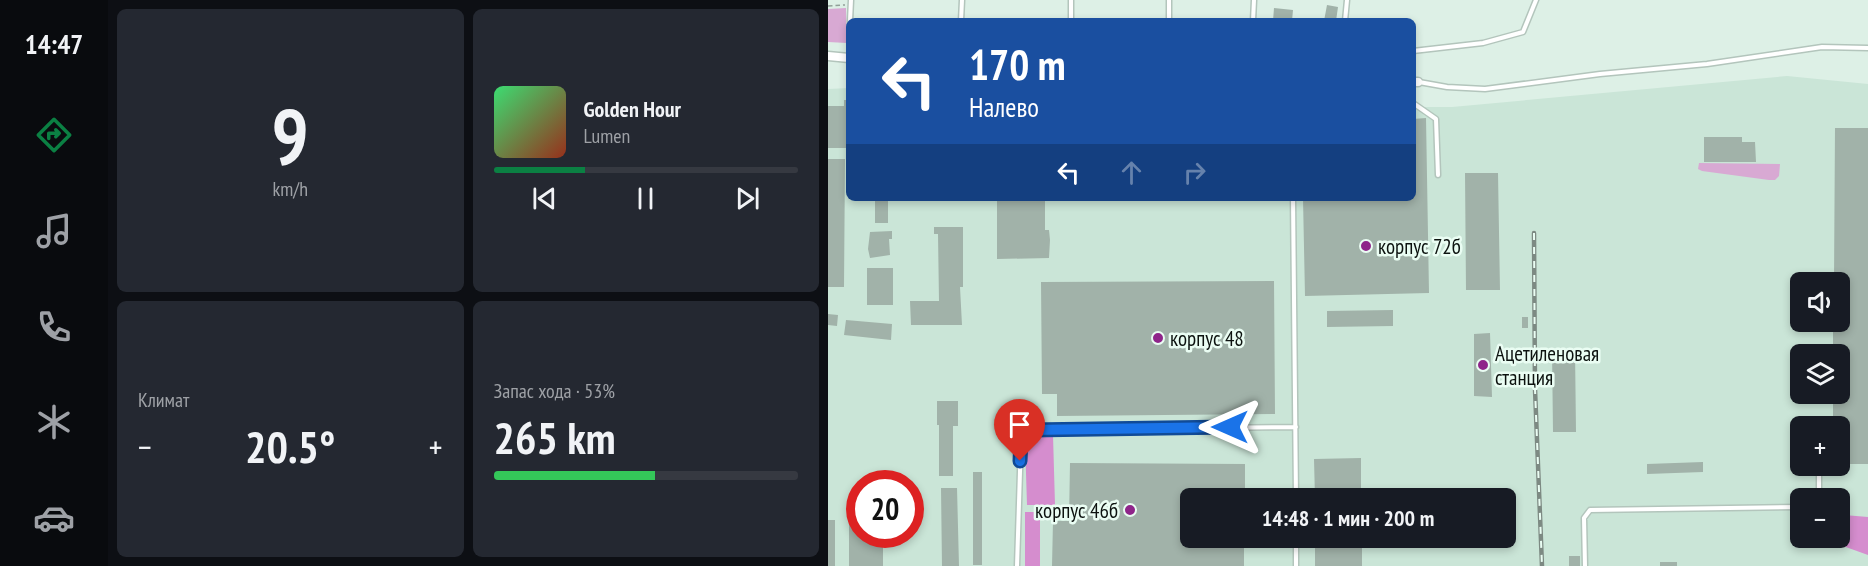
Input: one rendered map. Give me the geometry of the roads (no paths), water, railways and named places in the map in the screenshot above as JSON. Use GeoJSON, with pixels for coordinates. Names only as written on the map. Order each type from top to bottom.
{"type":"FeatureCollection","features":[{"type":"Feature","properties":{"kind":"street"},"geometry":{"type":"LineString","coordinates":[[828,56],[846,58]]}},
{"type":"Feature","properties":{"kind":"lane"},"geometry":{"type":"LineString","coordinates":[[961,18],[962,0]]}},
{"type":"Feature","properties":{"kind":"lane"},"geometry":{"type":"LineString","coordinates":[[1071,0],[1071,18]]}},
{"type":"Feature","properties":{"kind":"lane"},"geometry":{"type":"LineString","coordinates":[[1169,0],[1169,18]]}},
{"type":"Feature","properties":{"kind":"lane"},"geometry":{"type":"LineString","coordinates":[[1253,18],[1254,0]]}},
{"type":"Feature","properties":{"kind":"lane"},"geometry":{"type":"LineString","coordinates":[[1345,18],[1347,0]]}},
{"type":"Feature","properties":{"kind":"lane"},"geometry":{"type":"LineString","coordinates":[[1416,51],[1483,44],[1523,32],[1536,0]]}},
{"type":"Feature","properties":{"kind":"lane"},"geometry":{"type":"LineString","coordinates":[[850,18],[851,3]]}},
{"type":"Feature","properties":{"kind":"lane"},"geometry":{"type":"LineString","coordinates":[[1416,82],[1485,90],[1600,74],[1707,64],[1822,47],[1868,48]]}},
{"type":"Feature","properties":{"kind":"lane"},"geometry":{"type":"LineString","coordinates":[[1416,106],[1436,119],[1438,175]]}},
{"type":"Feature","properties":{"kind":"lane"},"geometry":{"type":"LineString","coordinates":[[1293,201],[1296,488]]}},
{"type":"Feature","properties":{"kind":"lane"},"geometry":{"type":"LineString","coordinates":[[1017,566],[1021,440],[1030,430],[1296,427]]}},
{"type":"Feature","properties":{"kind":"lane"},"geometry":{"type":"LineString","coordinates":[[1585,566],[1584,518],[1590,510],[1790,507]]}},
{"type":"Feature","properties":{"kind":"lane"},"geometry":{"type":"LineString","coordinates":[[1296,548],[1296,566]]}},
{"type":"Feature","properties":{"kind":"railway"},"geometry":{"type":"LineString","coordinates":[[1534,233],[1535,389],[1542,566]]}},
{"type":"Feature","properties":{"kind":"place","name":"корпус 72б"},"geometry":{"type":"Point","coordinates":[1366,246]}},
{"type":"Feature","properties":{"kind":"place","name":"корпус 48"},"geometry":{"type":"Point","coordinates":[1158,338]}},
{"type":"Feature","properties":{"kind":"place","name":"Ацетиленовая станция"},"geometry":{"type":"Point","coordinates":[1483,365]}},
{"type":"Feature","properties":{"kind":"place","name":"корпус 46б"},"geometry":{"type":"Point","coordinates":[1130,510]}}]}
